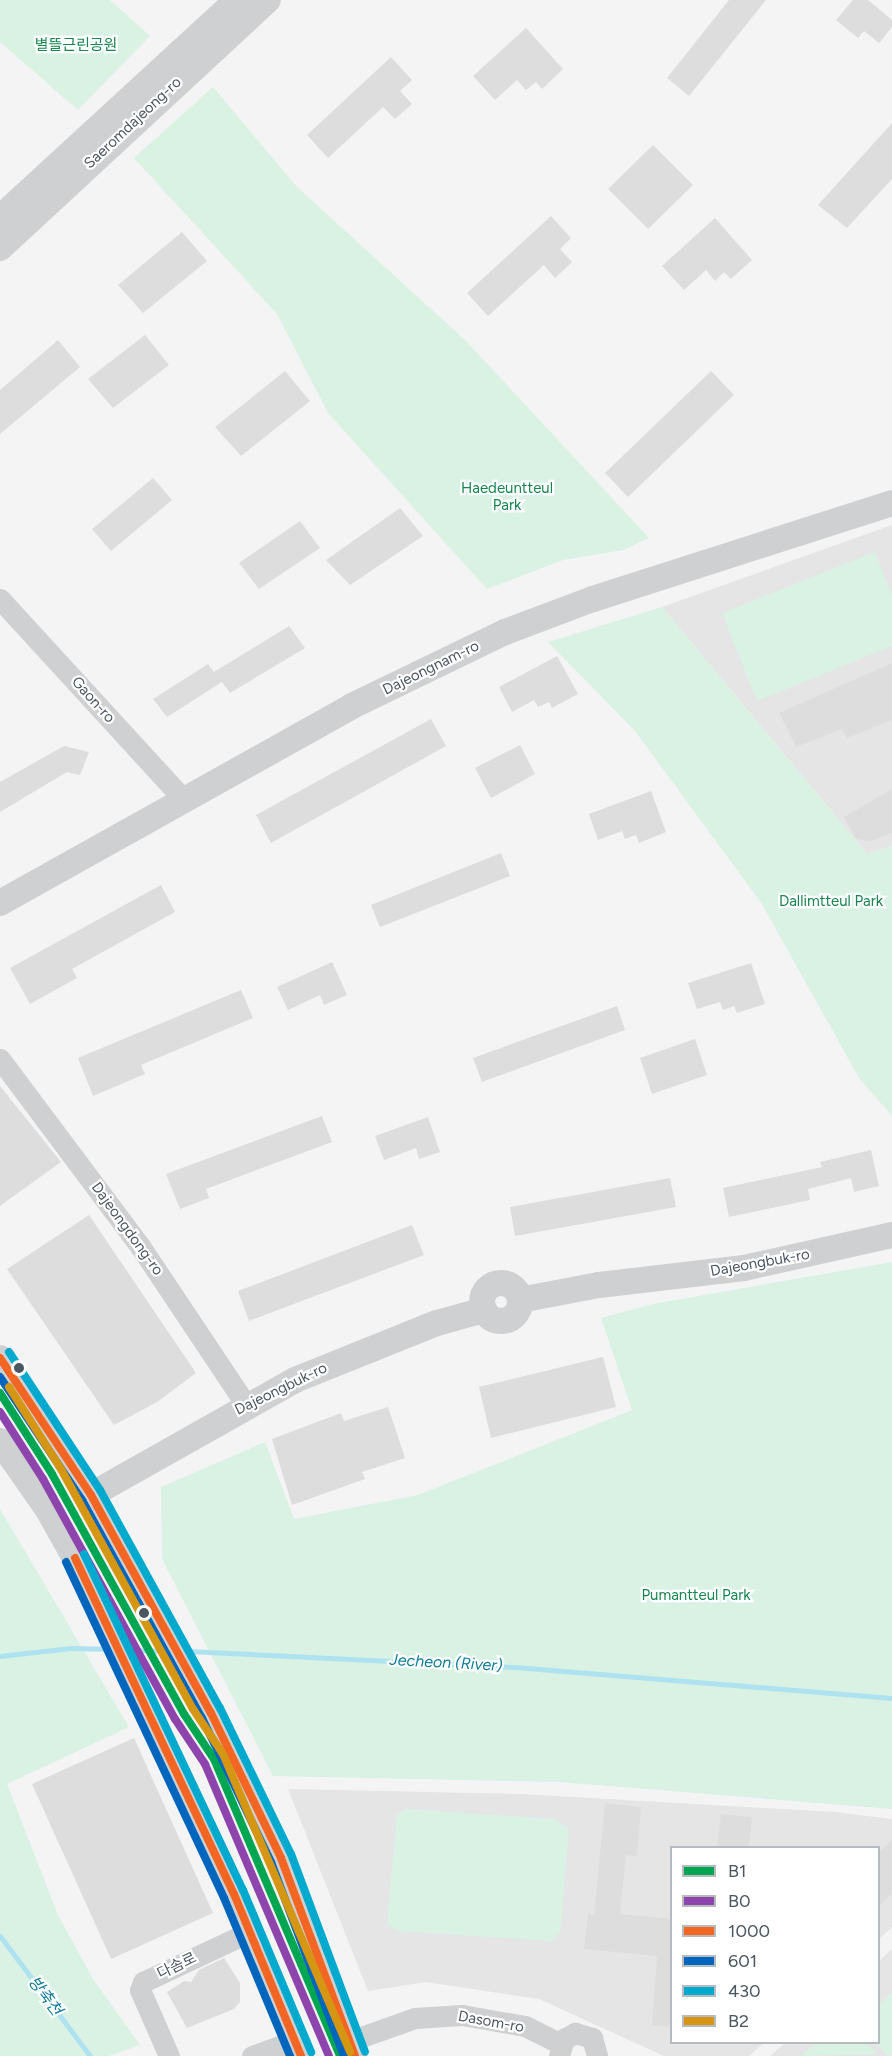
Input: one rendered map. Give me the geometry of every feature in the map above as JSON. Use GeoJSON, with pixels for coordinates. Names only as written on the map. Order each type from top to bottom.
{"type":"FeatureCollection","features":[{"type":"Feature","properties":{"kind":"street","name":"Saeromdajeong-ro"},"geometry":{"type":"LineString","coordinates":[[0,218],[237,0]]}},
{"type":"Feature","properties":{"kind":"street","name":"Saeromdajeong-ro"},"geometry":{"type":"LineString","coordinates":[[0,248],[268,0]]}},
{"type":"Feature","properties":{"kind":"street","name":"Dajeongnam-ro"},"geometry":{"type":"LineString","coordinates":[[0,903],[352,706],[505,632],[593,598],[892,502]]}},
{"type":"Feature","properties":{"kind":"street","name":"Gaon-ro"},"geometry":{"type":"LineString","coordinates":[[0,599],[185,801]]}},
{"type":"Feature","properties":{"kind":"street","name":"Dajeongdong-ro"},"geometry":{"type":"LineString","coordinates":[[0,1059],[140,1245],[246,1405]]}},
{"type":"Feature","properties":{"kind":"street","name":"Dajeongbuk-ro"},"geometry":{"type":"LineString","coordinates":[[92,1495],[246,1405],[315,1371],[437,1323],[484,1310],[497,1321],[509,1320],[518,1312],[520,1300],[599,1285],[744,1268],[892,1235]]}},
{"type":"Feature","properties":{"kind":"street"},"geometry":{"type":"LineString","coordinates":[[0,1358],[92,1495],[211,1713],[281,1858],[352,2049]]}},
{"type":"Feature","properties":{"kind":"street"},"geometry":{"type":"LineString","coordinates":[[0,1441],[47,1508],[84,1574],[250,1931],[298,2048],[260,2054]]}},
{"type":"Feature","properties":{"kind":"street","name":"다솜로"},"geometry":{"type":"LineString","coordinates":[[169,2056],[140,1990],[143,1982],[250,1931]]}},
{"type":"Feature","properties":{"kind":"street","name":"Dasom-ro"},"geometry":{"type":"LineString","coordinates":[[352,2049],[415,2018],[462,2015],[525,2026],[560,2050],[575,2033],[587,2035],[596,2043],[597,2056]]}},
{"type":"Feature","properties":{"kind":"shaded area"},"geometry":{"type":"Polygon","coordinates":[[[892,525],[892,846],[867,854],[662,607],[892,525]]]}},
{"type":"Feature","properties":{"kind":"shaded area"},"geometry":{"type":"Polygon","coordinates":[[[288,1789],[522,1794],[835,1812],[892,1819],[892,1927],[880,1938],[880,1846],[670,1846],[670,2044],[763,2044],[749,2056],[664,2056],[539,1999],[426,1982],[368,1991],[288,1789]]]}},
{"type":"Feature","properties":{"kind":"shaded area"},"geometry":{"type":"Polygon","coordinates":[[[892,1949],[892,2056],[770,2056],[784,2044],[880,2044],[880,1960],[892,1949]]]}},
{"type":"Feature","properties":{"kind":"green space","name":"별뜰근린공원"},"geometry":{"type":"Polygon","coordinates":[[[0,0],[110,0],[150,36],[78,110],[0,42],[0,0]]]}},
{"type":"Feature","properties":{"kind":"green space","name":"Haedeuntteul Park"},"geometry":{"type":"Polygon","coordinates":[[[213,87],[297,187],[465,340],[649,538],[623,550],[563,560],[487,589],[328,413],[277,314],[134,158],[213,87]]]}},
{"type":"Feature","properties":{"kind":"green space"},"geometry":{"type":"Polygon","coordinates":[[[875,552],[892,595],[892,646],[757,701],[722,613],[875,552]]]}},
{"type":"Feature","properties":{"kind":"green space","name":"Dallimtteul Park"},"geometry":{"type":"Polygon","coordinates":[[[662,607],[867,854],[892,846],[892,1116],[859,1078],[762,904],[635,731],[548,642],[662,607]]]}},
{"type":"Feature","properties":{"kind":"green space","name":"Pumantteul Park"},"geometry":{"type":"Polygon","coordinates":[[[892,1262],[892,1809],[559,1782],[273,1776],[162,1559],[161,1487],[265,1442],[294,1519],[418,1495],[632,1410],[601,1318],[653,1304],[892,1262]]]}},
{"type":"Feature","properties":{"kind":"green space"},"geometry":{"type":"Polygon","coordinates":[[[0,1509],[129,1727],[7,1784],[58,1915],[93,1979],[140,2045],[109,2056],[0,2056],[0,1509]]]}},
{"type":"Feature","properties":{"kind":"green space"},"geometry":{"type":"Polygon","coordinates":[[[407,1809],[554,1819],[569,1829],[560,1933],[551,1941],[399,1931],[387,1924],[397,1814],[407,1809]]]}},
{"type":"Feature","properties":{"kind":"green space"},"geometry":{"type":"Polygon","coordinates":[[[892,1992],[892,2056],[888,2056],[877,2044],[880,2044],[880,2004],[892,1992]]]}},
{"type":"Feature","properties":{"kind":"green space"},"geometry":{"type":"Polygon","coordinates":[[[814,2044],[868,2044],[878,2054],[801,2056],[814,2044]]]}},
{"type":"Feature","properties":{"kind":"building"},"geometry":{"type":"Polygon","coordinates":[[[729,0],[766,0],[689,96],[667,78],[729,0]]]}},
{"type":"Feature","properties":{"kind":"building"},"geometry":{"type":"Polygon","coordinates":[[[853,0],[868,0],[892,20],[892,27],[879,43],[864,31],[858,38],[836,20],[853,0]]]}},
{"type":"Feature","properties":{"kind":"building"},"geometry":{"type":"Polygon","coordinates":[[[526,28],[563,69],[542,89],[536,82],[526,90],[517,80],[495,100],[473,76],[526,28]]]}},
{"type":"Feature","properties":{"kind":"building"},"geometry":{"type":"Polygon","coordinates":[[[391,57],[412,80],[400,91],[412,104],[395,119],[383,107],[328,158],[307,135],[391,57]]]}},
{"type":"Feature","properties":{"kind":"building"},"geometry":{"type":"Polygon","coordinates":[[[892,123],[892,179],[847,228],[818,205],[892,123]]]}},
{"type":"Feature","properties":{"kind":"building"},"geometry":{"type":"Polygon","coordinates":[[[653,145],[693,185],[648,229],[608,189],[653,145]]]}},
{"type":"Feature","properties":{"kind":"building"},"geometry":{"type":"Polygon","coordinates":[[[551,216],[571,238],[560,249],[572,262],[555,278],[544,265],[488,316],[467,293],[551,216]]]}},
{"type":"Feature","properties":{"kind":"building"},"geometry":{"type":"Polygon","coordinates":[[[715,218],[752,260],[731,279],[724,272],[715,281],[706,270],[684,290],[662,266],[715,218]]]}},
{"type":"Feature","properties":{"kind":"building"},"geometry":{"type":"Polygon","coordinates":[[[182,232],[207,261],[143,313],[118,285],[182,232]]]}},
{"type":"Feature","properties":{"kind":"building"},"geometry":{"type":"Polygon","coordinates":[[[145,335],[169,365],[113,408],[88,379],[145,335]]]}},
{"type":"Feature","properties":{"kind":"building"},"geometry":{"type":"Polygon","coordinates":[[[58,340],[80,367],[0,434],[0,390],[58,340]]]}},
{"type":"Feature","properties":{"kind":"building"},"geometry":{"type":"Polygon","coordinates":[[[285,371],[310,401],[241,456],[215,427],[285,371]]]}},
{"type":"Feature","properties":{"kind":"building"},"geometry":{"type":"Polygon","coordinates":[[[711,371],[734,395],[628,497],[605,473],[711,371]]]}},
{"type":"Feature","properties":{"kind":"building"},"geometry":{"type":"Polygon","coordinates":[[[153,478],[172,500],[111,551],[92,529],[153,478]]]}},
{"type":"Feature","properties":{"kind":"building"},"geometry":{"type":"Polygon","coordinates":[[[400,508],[423,536],[350,585],[326,560],[400,508]]]}},
{"type":"Feature","properties":{"kind":"building"},"geometry":{"type":"Polygon","coordinates":[[[300,521],[320,548],[259,589],[239,563],[300,521]]]}},
{"type":"Feature","properties":{"kind":"building"},"geometry":{"type":"Polygon","coordinates":[[[289,626],[305,648],[230,693],[222,682],[167,717],[153,699],[208,664],[214,672],[289,626]]]}},
{"type":"Feature","properties":{"kind":"building"},"geometry":{"type":"Polygon","coordinates":[[[557,656],[578,694],[552,708],[549,702],[538,707],[534,700],[512,712],[499,687],[557,656]]]}},
{"type":"Feature","properties":{"kind":"building"},"geometry":{"type":"Polygon","coordinates":[[[892,663],[892,720],[847,738],[842,729],[796,747],[779,713],[892,663]]]}},
{"type":"Feature","properties":{"kind":"building"},"geometry":{"type":"Polygon","coordinates":[[[431,719],[446,746],[271,843],[256,815],[431,719]]]}},
{"type":"Feature","properties":{"kind":"building"},"geometry":{"type":"Polygon","coordinates":[[[520,745],[535,774],[491,798],[475,768],[520,745]]]}},
{"type":"Feature","properties":{"kind":"building"},"geometry":{"type":"Polygon","coordinates":[[[64,746],[89,752],[80,775],[67,772],[0,812],[0,782],[64,746]]]}},
{"type":"Feature","properties":{"kind":"building"},"geometry":{"type":"Polygon","coordinates":[[[892,789],[892,833],[870,841],[856,839],[844,817],[892,789]]]}},
{"type":"Feature","properties":{"kind":"building"},"geometry":{"type":"Polygon","coordinates":[[[651,791],[666,832],[639,843],[636,835],[625,839],[622,831],[598,840],[589,814],[651,791]]]}},
{"type":"Feature","properties":{"kind":"building"},"geometry":{"type":"Polygon","coordinates":[[[501,853],[510,876],[380,927],[371,905],[501,853]]]}},
{"type":"Feature","properties":{"kind":"building"},"geometry":{"type":"Polygon","coordinates":[[[161,885],[175,912],[72,969],[77,978],[30,1004],[10,968],[161,885]]]}},
{"type":"Feature","properties":{"kind":"building"},"geometry":{"type":"Polygon","coordinates":[[[332,962],[347,995],[324,1005],[320,995],[288,1010],[277,987],[332,962]]]}},
{"type":"Feature","properties":{"kind":"building"},"geometry":{"type":"Polygon","coordinates":[[[751,963],[765,1004],[737,1013],[734,1006],[723,1010],[720,1002],[697,1009],[688,983],[751,963]]]}},
{"type":"Feature","properties":{"kind":"building"},"geometry":{"type":"Polygon","coordinates":[[[241,990],[253,1018],[141,1065],[145,1074],[93,1096],[78,1058],[241,990]]]}},
{"type":"Feature","properties":{"kind":"building"},"geometry":{"type":"Polygon","coordinates":[[[617,1006],[625,1030],[482,1082],[473,1058],[617,1006]]]}},
{"type":"Feature","properties":{"kind":"building"},"geometry":{"type":"Polygon","coordinates":[[[695,1039],[707,1075],[652,1094],[640,1058],[695,1039]]]}},
{"type":"Feature","properties":{"kind":"building"},"geometry":{"type":"Polygon","coordinates":[[[0,1086],[61,1162],[0,1206],[0,1086]]]}},
{"type":"Feature","properties":{"kind":"building"},"geometry":{"type":"Polygon","coordinates":[[[322,1116],[332,1142],[206,1189],[209,1198],[180,1209],[166,1174],[322,1116]]]}},
{"type":"Feature","properties":{"kind":"building"},"geometry":{"type":"Polygon","coordinates":[[[428,1117],[440,1152],[419,1159],[416,1148],[384,1160],[375,1136],[428,1117]]]}},
{"type":"Feature","properties":{"kind":"building"},"geometry":{"type":"Polygon","coordinates":[[[871,1150],[879,1186],[854,1192],[851,1178],[808,1189],[810,1200],[729,1217],[723,1188],[822,1167],[820,1162],[871,1150]]]}},
{"type":"Feature","properties":{"kind":"building"},"geometry":{"type":"Polygon","coordinates":[[[670,1178],[676,1207],[515,1236],[510,1207],[670,1178]]]}},
{"type":"Feature","properties":{"kind":"building"},"geometry":{"type":"Polygon","coordinates":[[[89,1215],[196,1373],[157,1402],[114,1425],[7,1269],[89,1215]]]}},
{"type":"Feature","properties":{"kind":"building"},"geometry":{"type":"Polygon","coordinates":[[[412,1225],[424,1255],[249,1321],[238,1291],[412,1225]]]}},
{"type":"Feature","properties":{"kind":"building"},"geometry":{"type":"Polygon","coordinates":[[[603,1357],[616,1407],[491,1438],[479,1387],[603,1357]]]}},
{"type":"Feature","properties":{"kind":"building"},"geometry":{"type":"Polygon","coordinates":[[[388,1407],[405,1458],[362,1472],[365,1479],[292,1505],[272,1439],[341,1413],[344,1421],[388,1407]]]}},
{"type":"Feature","properties":{"kind":"building"},"geometry":{"type":"Polygon","coordinates":[[[134,1738],[213,1913],[111,1959],[32,1784],[134,1738]]]}},
{"type":"Feature","properties":{"kind":"building"},"geometry":{"type":"Polygon","coordinates":[[[605,1803],[641,1807],[637,1856],[626,1855],[620,1914],[670,1919],[670,2027],[652,2025],[657,1956],[584,1949],[588,1914],[594,1915],[605,1803]]]}},
{"type":"Feature","properties":{"kind":"building"},"geometry":{"type":"Polygon","coordinates":[[[721,1814],[752,1817],[749,1846],[717,1846],[721,1814]]]}},
{"type":"Feature","properties":{"kind":"building"},"geometry":{"type":"Polygon","coordinates":[[[892,1840],[892,1894],[880,1905],[880,1851],[892,1840]]]}},
{"type":"Feature","properties":{"kind":"building"},"geometry":{"type":"Polygon","coordinates":[[[224,1958],[240,1983],[240,2002],[234,2009],[187,2028],[167,1992],[184,1981],[191,1982],[199,1970],[224,1958]]]}},
{"type":"Feature","properties":{"kind":"waterway","name":"Jecheon (River)"},"geometry":{"type":"LineString","coordinates":[[0,1656],[71,1648],[112,1649]]}},
{"type":"Feature","properties":{"kind":"waterway","name":"Jecheon (River)"},"geometry":{"type":"LineString","coordinates":[[127,1650],[169,1651]]}},
{"type":"Feature","properties":{"kind":"waterway","name":"Jecheon (River)"},"geometry":{"type":"LineString","coordinates":[[187,1651],[515,1667],[892,1698]]}},
{"type":"Feature","properties":{"kind":"waterway","name":"방축천"},"geometry":{"type":"LineString","coordinates":[[0,1936],[90,2056]]}},
{"type":"Feature","properties":{"kind":"transit line","name":"430"},"geometry":{"type":"LineString","coordinates":[[9,1352],[100,1490],[220,1708],[291,1854],[365,2052]]}},
{"type":"Feature","properties":{"kind":"transit line","name":"1000"},"geometry":{"type":"LineString","coordinates":[[0,1358],[91,1495],[211,1713],[281,1858],[355,2056]]}},
{"type":"Feature","properties":{"kind":"transit line","name":"601"},"geometry":{"type":"LineString","coordinates":[[0,1377],[82,1500],[202,1718],[271,1862],[344,2056]]}},
{"type":"Feature","properties":{"kind":"transit line","name":"B2"},"geometry":{"type":"LineString","coordinates":[[9,1387],[61,1469],[193,1709],[223,1754],[350,2052]]}},
{"type":"Feature","properties":{"kind":"transit line","name":"B1"},"geometry":{"type":"LineString","coordinates":[[0,1393],[52,1474],[184,1714],[214,1759],[340,2056]]}},
{"type":"Feature","properties":{"kind":"transit line","name":"B0"},"geometry":{"type":"LineString","coordinates":[[0,1412],[43,1479],[175,1719],[205,1764],[329,2056]]}},
{"type":"Feature","properties":{"kind":"transit line","name":"430"},"geometry":{"type":"LineString","coordinates":[[84,1554],[243,1890],[311,2052]]}},
{"type":"Feature","properties":{"kind":"transit line","name":"1000"},"geometry":{"type":"LineString","coordinates":[[75,1558],[234,1894],[301,2056]]}},
{"type":"Feature","properties":{"kind":"transit line","name":"601"},"geometry":{"type":"LineString","coordinates":[[66,1562],[224,1898],[290,2056]]}}]}
